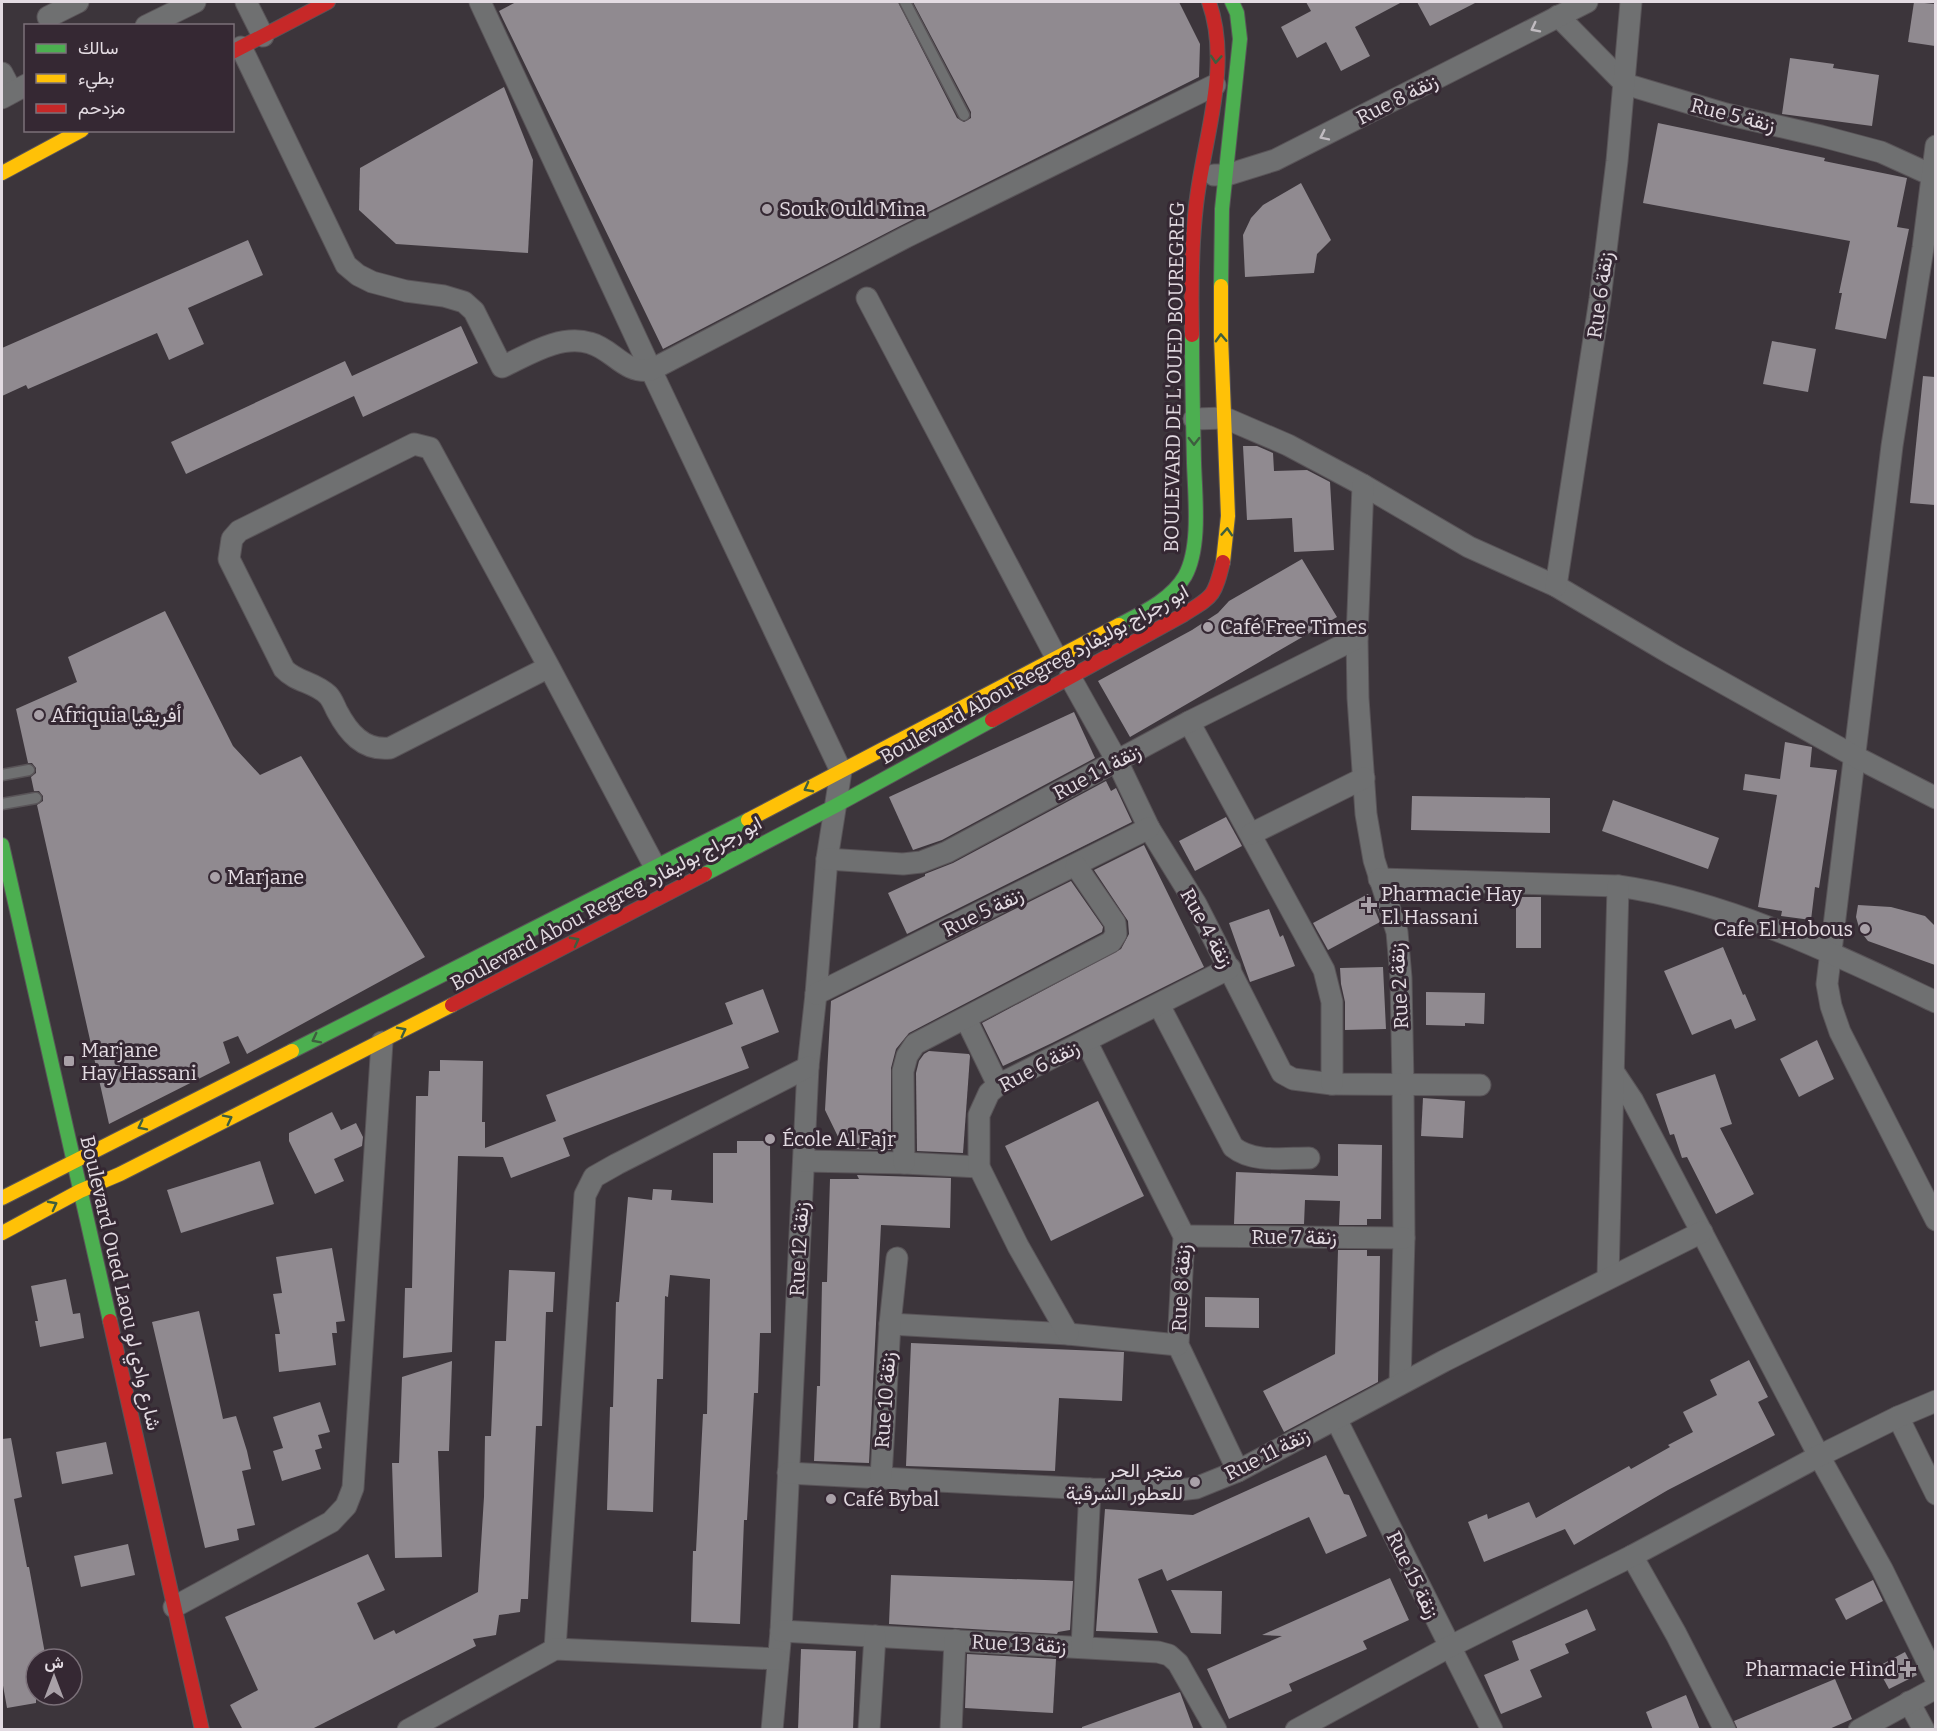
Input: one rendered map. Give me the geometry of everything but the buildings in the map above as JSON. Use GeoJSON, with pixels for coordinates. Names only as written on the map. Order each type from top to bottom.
{"type":"FeatureCollection","features":[{"type":"Feature","properties":{"kind":"main road"},"geometry":{"type":"LineString","coordinates":[[237,49],[328,2]]}},
{"type":"Feature","properties":{"kind":"main road","name":"BOULEVARD DE L'OUED BOUREGREG"},"geometry":{"type":"LineString","coordinates":[[1186,575],[1191,560],[1194,519],[1191,333],[1196,209],[1215,85],[1218,40],[1216,19],[1209,2]]}},
{"type":"Feature","properties":{"kind":"main road"},"geometry":{"type":"LineString","coordinates":[[1225,418],[1220,288],[1222,209],[1240,39],[1237,13],[1232,2]]}},
{"type":"Feature","properties":{"kind":"main road"},"geometry":{"type":"LineString","coordinates":[[2,173],[78,132]]}},
{"type":"Feature","properties":{"kind":"main road","name":"Boulevard Abou Regreg ابو رجراج بوليفارد"},"geometry":{"type":"LineString","coordinates":[[2,1198],[73,1161],[424,1002],[834,806],[1209,599],[1216,590],[1225,555],[1228,516],[1225,418]]}},
{"type":"Feature","properties":{"kind":"main road","name":"Boulevard Abou Regreg ابو رجراج بوليفارد"},"geometry":{"type":"LineString","coordinates":[[2,1233],[80,1191],[120,1174],[382,1042],[424,1002],[655,867],[1144,611],[1178,587],[1186,575]]}},
{"type":"Feature","properties":{"kind":"main road","name":"Boulevard Oued Laou شارع وادي لو"},"geometry":{"type":"LineString","coordinates":[[2,845],[10,924],[73,1161],[202,1730]]}},
{"type":"Feature","properties":{"kind":"street"},"geometry":{"type":"LineString","coordinates":[[47,15],[78,2]]}},
{"type":"Feature","properties":{"kind":"street"},"geometry":{"type":"LineString","coordinates":[[150,24],[195,2]]}},
{"type":"Feature","properties":{"kind":"street"},"geometry":{"type":"LineString","coordinates":[[246,2],[263,36]]}},
{"type":"Feature","properties":{"kind":"street"},"geometry":{"type":"LineString","coordinates":[[480,2],[841,771]]}},
{"type":"Feature","properties":{"kind":"street","name":"Rue 8 زنقة"},"geometry":{"type":"LineString","coordinates":[[1200,174],[1227,176],[1275,160],[1587,2]]}},
{"type":"Feature","properties":{"kind":"street","name":"Rue 6 زنقة"},"geometry":{"type":"LineString","coordinates":[[1556,586],[1600,299],[1624,84],[1630,2]]}},
{"type":"Feature","properties":{"kind":"street","name":"Rue 5 زنقة"},"geometry":{"type":"LineString","coordinates":[[1558,16],[1624,84],[1726,114],[1881,152],[1934,176]]}},
{"type":"Feature","properties":{"kind":"street"},"geometry":{"type":"LineString","coordinates":[[237,49],[346,265],[358,275],[372,282],[464,302],[474,311],[502,367],[561,342],[578,341],[599,346],[628,368],[638,371],[651,370],[906,237],[1215,85]]}},
{"type":"Feature","properties":{"kind":"street"},"geometry":{"type":"LineString","coordinates":[[2,73],[13,92]]}},
{"type":"Feature","properties":{"kind":"street"},"geometry":{"type":"LineString","coordinates":[[1935,146],[1929,245],[1893,446],[1827,984],[1831,1006],[1840,1032],[1935,1220]]}},
{"type":"Feature","properties":{"kind":"street"},"geometry":{"type":"LineString","coordinates":[[867,298],[1056,657]]}},
{"type":"Feature","properties":{"kind":"street"},"geometry":{"type":"LineString","coordinates":[[1194,419],[1225,418],[1288,444],[1470,547],[1556,586],[1673,655],[1854,756],[1935,798]]}},
{"type":"Feature","properties":{"kind":"street"},"geometry":{"type":"LineString","coordinates":[[549,667],[390,748],[379,749],[366,744],[354,737],[346,728],[330,696],[292,676],[284,669],[229,559],[231,539],[239,531],[414,444],[430,448],[549,667],[655,867]]}},
{"type":"Feature","properties":{"kind":"street","name":"Rue 2 زنقة"},"geometry":{"type":"LineString","coordinates":[[1363,485],[1357,638],[1358,698],[1369,843],[1397,932],[1401,978],[1404,1238],[1400,1384]]}},
{"type":"Feature","properties":{"kind":"street","name":"Rue 1 زنقة 1"},"geometry":{"type":"LineString","coordinates":[[827,859],[903,864],[921,862],[946,852],[1189,722],[1357,638]]}},
{"type":"Feature","properties":{"kind":"street","name":"Rue 4 زنقة"},"geometry":{"type":"LineString","coordinates":[[1070,676],[1117,761],[1149,828],[1196,904],[1282,1073],[1293,1079],[1332,1084],[1480,1085]]}},
{"type":"Feature","properties":{"kind":"street"},"geometry":{"type":"LineString","coordinates":[[1189,722],[1324,970],[1330,986],[1332,1002],[1332,1084]]}},
{"type":"Feature","properties":{"kind":"street","name":"Rue 12 زنقة"},"geometry":{"type":"LineString","coordinates":[[772,1730],[781,1631],[808,1067],[827,859],[841,771]]}},
{"type":"Feature","properties":{"kind":"street"},"geometry":{"type":"LineString","coordinates":[[1251,834],[1364,778]]}},
{"type":"Feature","properties":{"kind":"street","name":"Rue 5 زنقة"},"geometry":{"type":"LineString","coordinates":[[816,994],[1149,828]]}},
{"type":"Feature","properties":{"kind":"street"},"geometry":{"type":"LineString","coordinates":[[904,1163],[903,1071],[907,1056],[915,1044],[1111,942],[1116,934],[1115,923],[1076,866]]}},
{"type":"Feature","properties":{"kind":"street"},"geometry":{"type":"LineString","coordinates":[[1379,879],[1618,886],[1656,891],[1716,909],[1830,952],[1935,1002]]}},
{"type":"Feature","properties":{"kind":"street"},"geometry":{"type":"LineString","coordinates":[[1608,1277],[1615,1074],[1614,1017],[1618,886]]}},
{"type":"Feature","properties":{"kind":"street","name":"Rue 6 زنقة"},"geometry":{"type":"LineString","coordinates":[[1068,1334],[1018,1246],[979,1167],[979,1115],[989,1093],[998,1085],[1230,968]]}},
{"type":"Feature","properties":{"kind":"street"},"geometry":{"type":"LineString","coordinates":[[1159,1005],[1233,1147],[1243,1155],[1254,1158],[1309,1158]]}},
{"type":"Feature","properties":{"kind":"street"},"geometry":{"type":"LineString","coordinates":[[966,1019],[998,1085]]}},
{"type":"Feature","properties":{"kind":"street","name":"Rue 8 زنقة"},"geometry":{"type":"LineString","coordinates":[[1086,1041],[1184,1236],[1178,1345],[1238,1471]]}},
{"type":"Feature","properties":{"kind":"street"},"geometry":{"type":"LineString","coordinates":[[174,1607],[332,1522],[346,1506],[353,1488],[382,1042]]}},
{"type":"Feature","properties":{"kind":"street"},"geometry":{"type":"LineString","coordinates":[[555,1649],[585,1195],[594,1177],[808,1067]]}},
{"type":"Feature","properties":{"kind":"street"},"geometry":{"type":"LineString","coordinates":[[1615,1074],[1633,1101],[1819,1456],[1882,1569],[1935,1678]]}},
{"type":"Feature","properties":{"kind":"street"},"geometry":{"type":"LineString","coordinates":[[804,1161],[979,1167]]}},
{"type":"Feature","properties":{"kind":"street","name":"Rue 11 زنقة"},"geometry":{"type":"LineString","coordinates":[[788,1473],[1089,1489],[1179,1490],[1196,1488],[1238,1471],[1400,1384],[1608,1277],[1702,1232]]}},
{"type":"Feature","properties":{"kind":"street","name":"Rue 7 زنقة"},"geometry":{"type":"LineString","coordinates":[[1184,1236],[1404,1238]]}},
{"type":"Feature","properties":{"kind":"street","name":"Rue 10 زنقة"},"geometry":{"type":"LineString","coordinates":[[881,1477],[890,1324],[897,1258]]}},
{"type":"Feature","properties":{"kind":"street"},"geometry":{"type":"LineString","coordinates":[[890,1324],[1068,1334],[1178,1345]]}},
{"type":"Feature","properties":{"kind":"street"},"geometry":{"type":"LineString","coordinates":[[1296,1730],[1449,1647],[1632,1556],[1819,1456],[1935,1401]]}},
{"type":"Feature","properties":{"kind":"street"},"geometry":{"type":"LineString","coordinates":[[1898,1417],[1935,1494]]}},
{"type":"Feature","properties":{"kind":"street","name":"Rue 15 زنقة"},"geometry":{"type":"LineString","coordinates":[[1336,1419],[1492,1730]]}},
{"type":"Feature","properties":{"kind":"street"},"geometry":{"type":"LineString","coordinates":[[1082,1647],[1089,1489]]}},
{"type":"Feature","properties":{"kind":"street"},"geometry":{"type":"LineString","coordinates":[[1632,1556],[1676,1634],[1725,1730]]}},
{"type":"Feature","properties":{"kind":"street","name":"Rue 13 زنقة"},"geometry":{"type":"LineString","coordinates":[[781,1631],[1158,1652],[1169,1655],[1178,1663],[1216,1730]]}},
{"type":"Feature","properties":{"kind":"street"},"geometry":{"type":"LineString","coordinates":[[869,1730],[875,1636]]}},
{"type":"Feature","properties":{"kind":"street"},"geometry":{"type":"LineString","coordinates":[[951,1730],[955,1640]]}},
{"type":"Feature","properties":{"kind":"street"},"geometry":{"type":"LineString","coordinates":[[411,1729],[555,1649],[778,1659]]}},
{"type":"Feature","properties":{"kind":"street"},"geometry":{"type":"LineString","coordinates":[[1859,1730],[1935,1688]]}},
{"type":"Feature","properties":{"kind":"street"},"geometry":{"type":"LineString","coordinates":[[1909,1702],[1924,1730]]}},
{"type":"Feature","properties":{"kind":"lane"},"geometry":{"type":"LineString","coordinates":[[905,2],[964,115]]}},
{"type":"Feature","properties":{"kind":"lane"},"geometry":{"type":"LineString","coordinates":[[2,775],[29,770]]}},
{"type":"Feature","properties":{"kind":"lane"},"geometry":{"type":"LineString","coordinates":[[2,804],[36,798]]}},
{"type":"Feature","properties":{"kind":"traffic: fast"},"geometry":{"type":"LineString","coordinates":[[1221,286],[1222,209],[1240,39],[1237,13],[1232,2]]}},
{"type":"Feature","properties":{"kind":"traffic: fast"},"geometry":{"type":"LineString","coordinates":[[1119,625],[1164,599],[1179,585],[1190,564],[1196,521],[1192,335]]}},
{"type":"Feature","properties":{"kind":"traffic: fast"},"geometry":{"type":"LineString","coordinates":[[705,874],[992,720]]}},
{"type":"Feature","properties":{"kind":"traffic: fast"},"geometry":{"type":"LineString","coordinates":[[292,1051],[748,820]]}},
{"type":"Feature","properties":{"kind":"traffic: fast"},"geometry":{"type":"LineString","coordinates":[[2,845],[110,1321]]}},
{"type":"Feature","properties":{"kind":"traffic: slow"},"geometry":{"type":"LineString","coordinates":[[2,173],[78,132]]}},
{"type":"Feature","properties":{"kind":"traffic: slow"},"geometry":{"type":"LineString","coordinates":[[1221,286],[1228,516],[1223,562]]}},
{"type":"Feature","properties":{"kind":"traffic: slow"},"geometry":{"type":"LineString","coordinates":[[748,820],[1119,625]]}},
{"type":"Feature","properties":{"kind":"traffic: slow"},"geometry":{"type":"LineString","coordinates":[[2,1233],[80,1191],[120,1174],[452,1005]]}},
{"type":"Feature","properties":{"kind":"traffic: slow"},"geometry":{"type":"LineString","coordinates":[[2,1198],[292,1051]]}},
{"type":"Feature","properties":{"kind":"traffic: jam"},"geometry":{"type":"LineString","coordinates":[[234,51],[328,2]]}},
{"type":"Feature","properties":{"kind":"traffic: jam"},"geometry":{"type":"LineString","coordinates":[[1192,335],[1194,222],[1217,78],[1218,52],[1209,2]]}},
{"type":"Feature","properties":{"kind":"traffic: jam"},"geometry":{"type":"LineString","coordinates":[[992,720],[1201,604],[1214,590],[1223,562]]}},
{"type":"Feature","properties":{"kind":"traffic: jam"},"geometry":{"type":"LineString","coordinates":[[452,1005],[705,874]]}},
{"type":"Feature","properties":{"kind":"traffic: jam"},"geometry":{"type":"LineString","coordinates":[[110,1321],[202,1730]]}},
{"type":"Feature","properties":{"kind":"place","name":"Souk Ould Mina"},"geometry":{"type":"Point","coordinates":[767,209]}},
{"type":"Feature","properties":{"kind":"place","name":"Café Free Times"},"geometry":{"type":"Point","coordinates":[1208,627]}},
{"type":"Feature","properties":{"kind":"place","name":"Afriquia أفريقيا"},"geometry":{"type":"Point","coordinates":[39,715]}},
{"type":"Feature","properties":{"kind":"place","name":"Marjane"},"geometry":{"type":"Point","coordinates":[215,877]}},
{"type":"Feature","properties":{"kind":"place","name":"Pharmacie Hay El Hassani"},"geometry":{"type":"Point","coordinates":[1369,905]}},
{"type":"Feature","properties":{"kind":"place","name":"Cafe El Hobous"},"geometry":{"type":"Point","coordinates":[1865,929]}},
{"type":"Feature","properties":{"kind":"place","name":"Marjane Hay Hassani"},"geometry":{"type":"Point","coordinates":[69,1061]}},
{"type":"Feature","properties":{"kind":"place","name":"École Al Fajr"},"geometry":{"type":"Point","coordinates":[770,1139]}},
{"type":"Feature","properties":{"kind":"place","name":"متجر الحر للعطور الشرقية"},"geometry":{"type":"Point","coordinates":[1195,1482]}},
{"type":"Feature","properties":{"kind":"place","name":"Café Bybal"},"geometry":{"type":"Point","coordinates":[831,1499]}},
{"type":"Feature","properties":{"kind":"place","name":"Pharmacie Hind"},"geometry":{"type":"Point","coordinates":[1908,1669]}}]}
